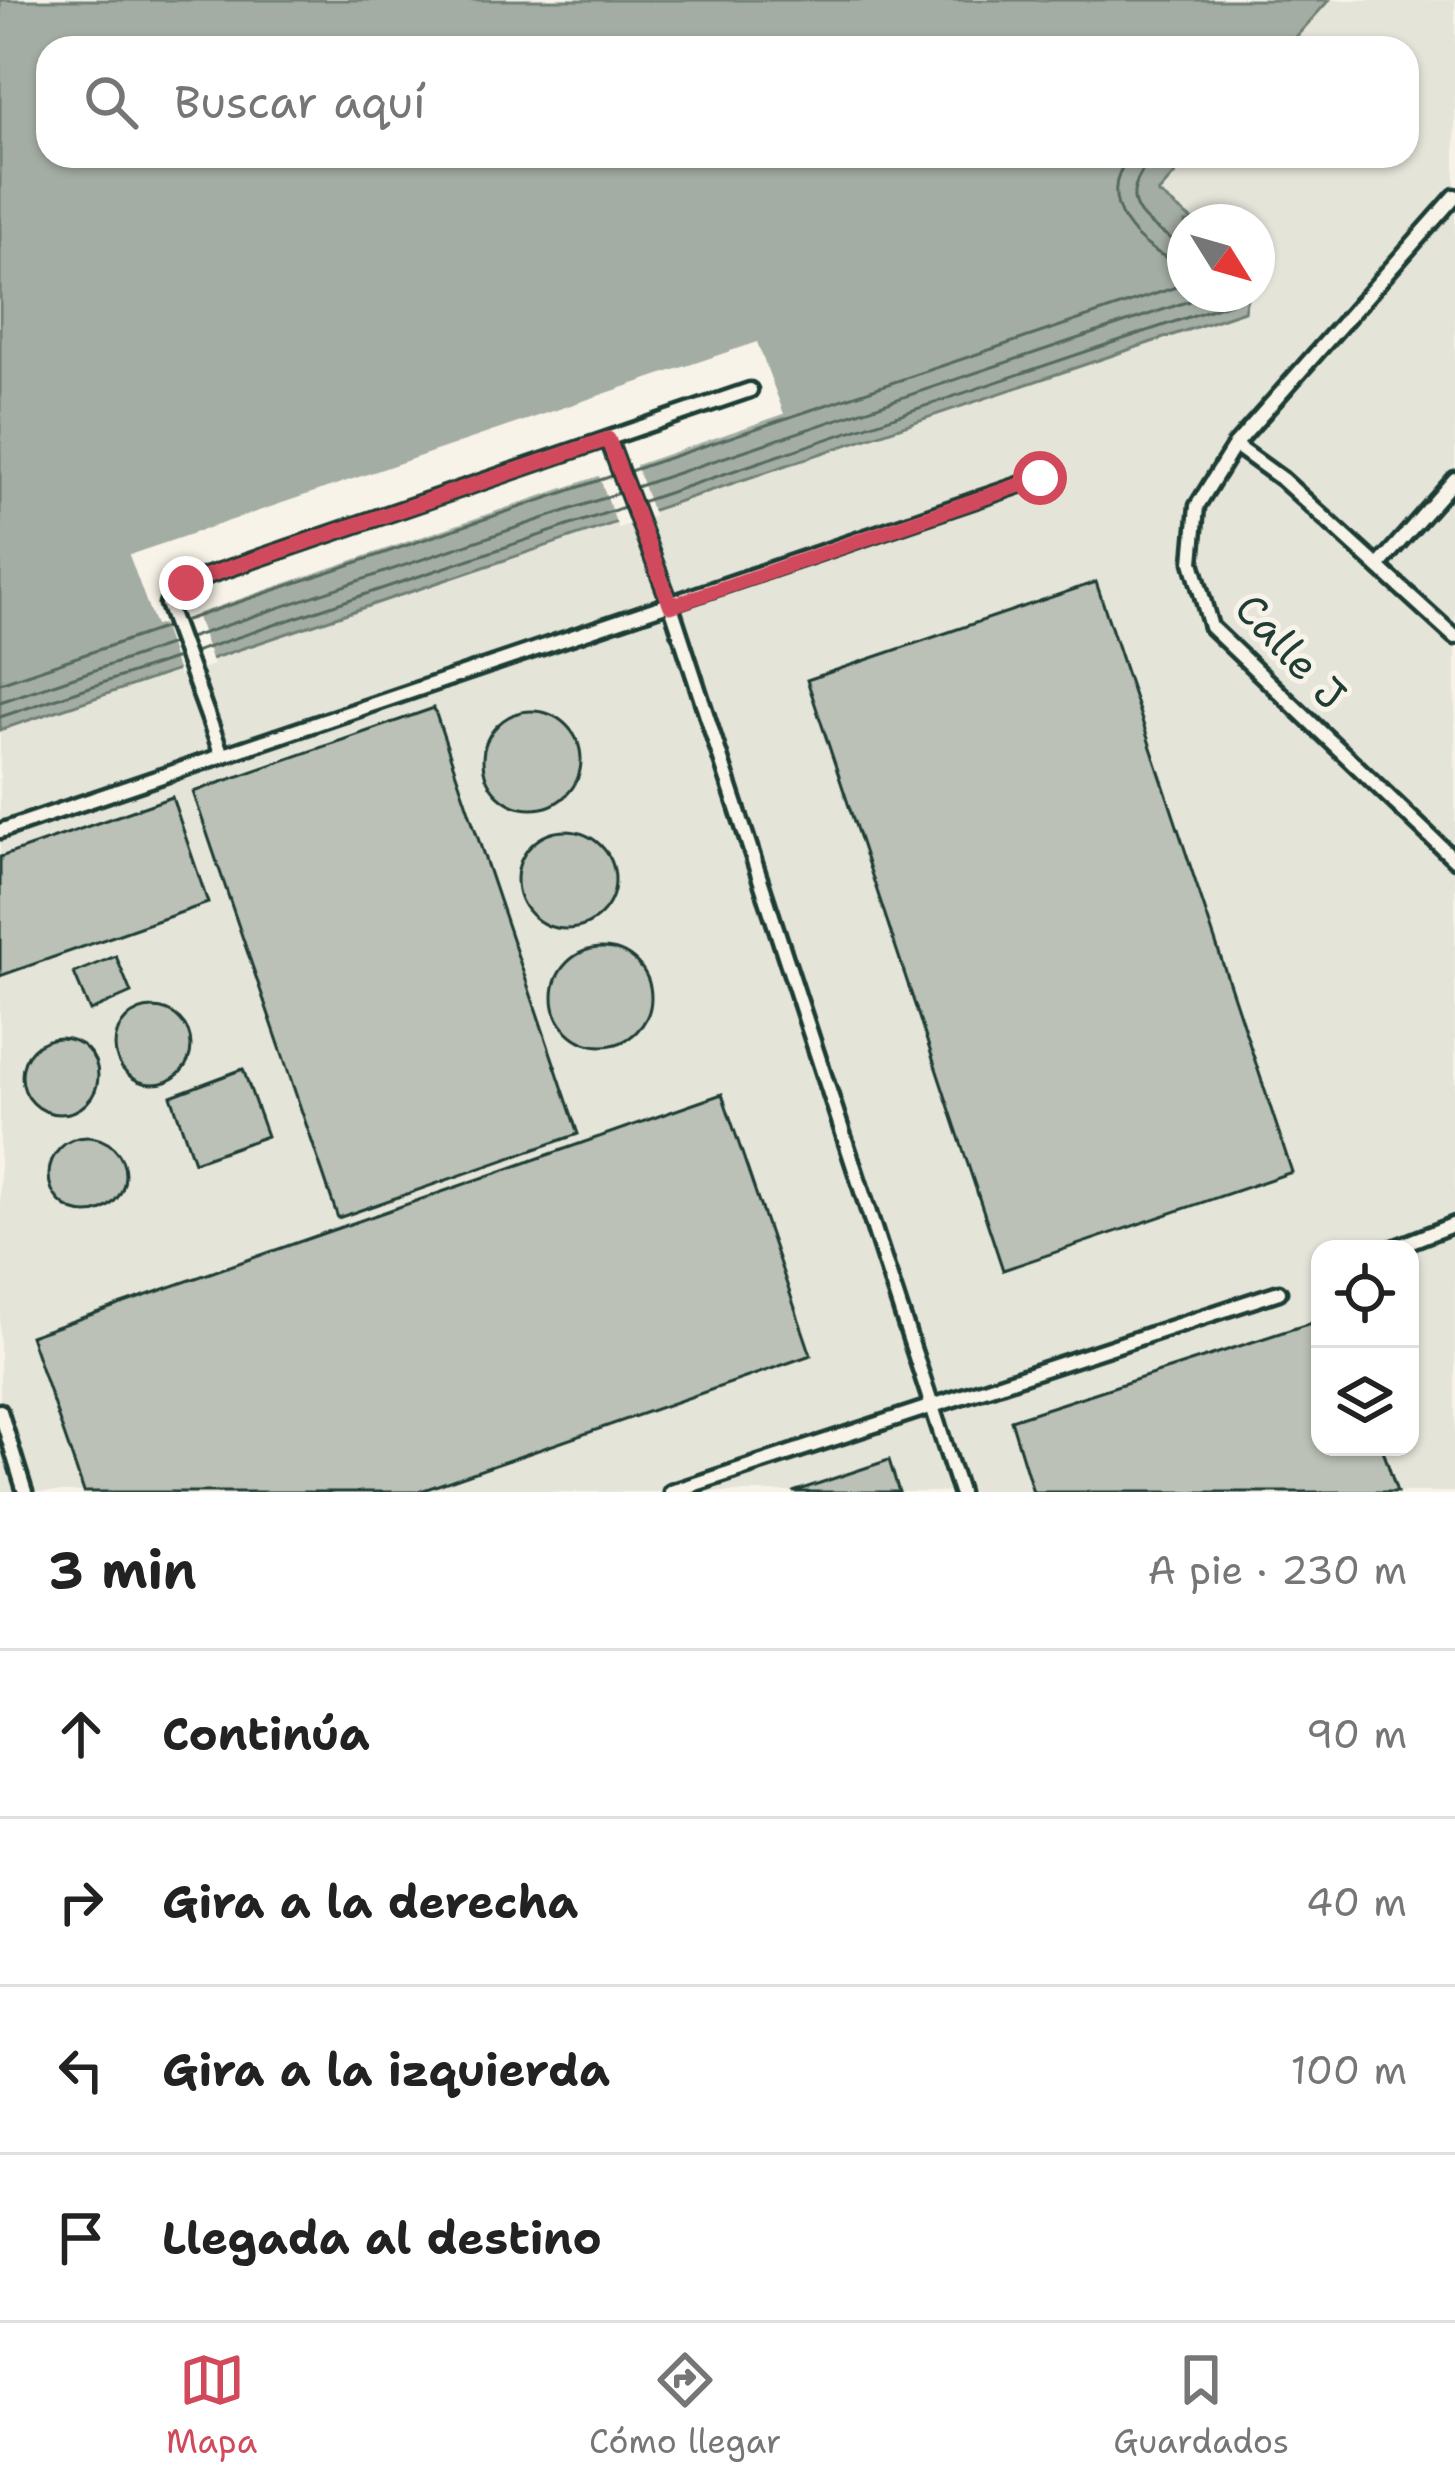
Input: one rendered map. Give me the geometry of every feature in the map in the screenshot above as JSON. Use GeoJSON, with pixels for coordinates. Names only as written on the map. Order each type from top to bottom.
{"type":"FeatureCollection","features":[{"type":"Feature","properties":{"kind":"lane","name":"Calle J"},"geometry":{"type":"LineString","coordinates":[[1455,196],[1235,445],[1197,506],[1192,562],[1211,627],[1455,860]]}},
{"type":"Feature","properties":{"kind":"lane"},"geometry":{"type":"LineString","coordinates":[[222,755],[167,604],[172,591],[750,391]]}},
{"type":"Feature","properties":{"kind":"lane"},"geometry":{"type":"LineString","coordinates":[[608,439],[671,606],[960,1492]]}},
{"type":"Feature","properties":{"kind":"lane"},"geometry":{"type":"LineString","coordinates":[[1235,445],[1282,479],[1455,637]]}},
{"type":"Feature","properties":{"kind":"lane"},"geometry":{"type":"LineString","coordinates":[[0,831],[1040,478]]}},
{"type":"Feature","properties":{"kind":"lane"},"geometry":{"type":"LineString","coordinates":[[1379,565],[1455,479]]}},
{"type":"Feature","properties":{"kind":"lane"},"geometry":{"type":"LineString","coordinates":[[1414,1240],[1455,1224]]}},
{"type":"Feature","properties":{"kind":"lane"},"geometry":{"type":"LineString","coordinates":[[671,1492],[1279,1292]]}},
{"type":"Feature","properties":{"kind":"lane"},"geometry":{"type":"LineString","coordinates":[[0,1411],[25,1492]]}},
{"type":"Feature","properties":{"kind":"shaded area"},"geometry":{"type":"Polygon","coordinates":[[[1329,0],[1455,0],[1455,1492],[0,1492],[0,730],[1240,312],[1275,312],[1275,204],[1172,204],[1158,193],[1180,168],[1419,168],[1419,36],[1297,36],[1329,0]]]}},
{"type":"Feature","properties":{"kind":"water"},"geometry":{"type":"Polygon","coordinates":[[[0,0],[1329,0],[1297,36],[36,36],[36,168],[1180,168],[1158,193],[1172,204],[1167,204],[1167,312],[1241,312],[0,730],[0,0]]]}},
{"type":"Feature","properties":{"kind":"pier"},"geometry":{"type":"Polygon","coordinates":[[[757,342],[784,414],[636,465],[654,516],[618,528],[599,476],[196,614],[213,665],[179,676],[162,624],[155,626],[129,555],[757,342]]]}},
{"type":"Feature","properties":{"kind":"building"},"geometry":{"type":"Polygon","coordinates":[[[1096,582],[1292,1172],[1003,1270],[807,680],[1096,582]]]}},
{"type":"Feature","properties":{"kind":"building"},"geometry":{"type":"Polygon","coordinates":[[[434,708],[578,1134],[338,1218],[193,792],[434,708]]]}},
{"type":"Feature","properties":{"kind":"building"},"geometry":{"type":"Polygon","coordinates":[[[532,711],[551,714],[567,725],[578,741],[578,779],[567,795],[551,806],[532,809],[513,806],[497,795],[486,779],[483,760],[486,741],[497,725],[513,714],[532,711]]]}},
{"type":"Feature","properties":{"kind":"building"},"geometry":{"type":"Polygon","coordinates":[[[172,797],[208,903],[0,976],[0,857],[172,797]]]}},
{"type":"Feature","properties":{"kind":"building"},"geometry":{"type":"Polygon","coordinates":[[[566,831],[585,834],[601,845],[612,861],[612,899],[601,915],[585,926],[566,929],[547,926],[531,915],[520,899],[517,880],[520,861],[531,845],[547,834],[566,831]]]}},
{"type":"Feature","properties":{"kind":"building"},"geometry":{"type":"Polygon","coordinates":[[[602,948],[621,951],[637,962],[648,978],[648,1016],[637,1032],[621,1043],[602,1046],[583,1043],[567,1032],[556,1016],[553,997],[556,978],[567,962],[583,951],[602,948]]]}},
{"type":"Feature","properties":{"kind":"building"},"geometry":{"type":"Polygon","coordinates":[[[116,956],[131,993],[90,1011],[74,973],[116,956]]]}},
{"type":"Feature","properties":{"kind":"building"},"geometry":{"type":"Polygon","coordinates":[[[153,1008],[180,1019],[191,1046],[180,1073],[153,1084],[126,1073],[115,1046],[126,1019],[153,1008]]]}},
{"type":"Feature","properties":{"kind":"building"},"geometry":{"type":"Polygon","coordinates":[[[60,1038],[87,1049],[98,1076],[87,1103],[60,1114],[33,1103],[22,1076],[33,1049],[60,1038]]]}},
{"type":"Feature","properties":{"kind":"building"},"geometry":{"type":"Polygon","coordinates":[[[243,1069],[267,1136],[194,1162],[171,1096],[243,1069]]]}},
{"type":"Feature","properties":{"kind":"building"},"geometry":{"type":"Polygon","coordinates":[[[722,1094],[811,1355],[418,1492],[84,1492],[30,1336],[722,1094]]]}},
{"type":"Feature","properties":{"kind":"building"},"geometry":{"type":"Polygon","coordinates":[[[87,1137],[114,1148],[125,1175],[114,1202],[87,1213],[60,1202],[49,1175],[60,1148],[87,1137]]]}},
{"type":"Feature","properties":{"kind":"building"},"geometry":{"type":"Polygon","coordinates":[[[1311,1323],[1311,1456],[1385,1456],[1397,1492],[1033,1492],[1011,1420],[1311,1323]]]}},
{"type":"Feature","properties":{"kind":"building"},"geometry":{"type":"Polygon","coordinates":[[[889,1460],[899,1492],[793,1492],[889,1460]]]}},
{"type":"Feature","properties":{"kind":"route"},"geometry":{"type":"LineString","coordinates":[[186,583],[608,439],[671,606],[1040,478]]}}]}
